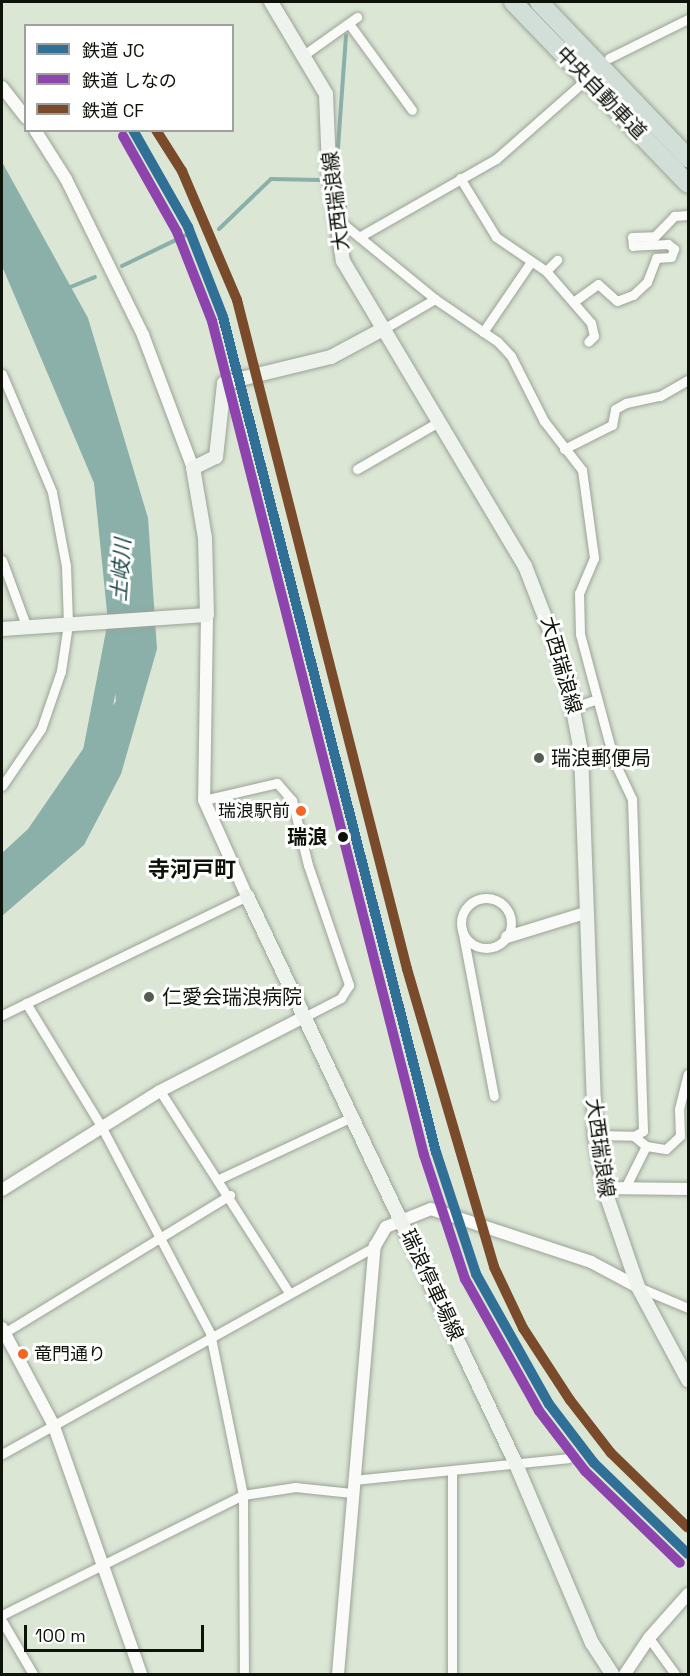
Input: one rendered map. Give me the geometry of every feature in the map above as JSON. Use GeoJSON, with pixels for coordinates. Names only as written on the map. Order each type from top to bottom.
{"type":"FeatureCollection","features":[{"type":"Feature","properties":{"kind":"highway","name":"中央自動車道"},"geometry":{"type":"LineString","coordinates":[[513,2],[688,184]]}},
{"type":"Feature","properties":{"kind":"highway","name":"中央自動車道"},"geometry":{"type":"LineString","coordinates":[[538,2],[688,158]]}},
{"type":"Feature","properties":{"kind":"main road","name":"大西瑞浪線"},"geometry":{"type":"LineString","coordinates":[[271,2],[326,94],[339,252],[440,421],[541,599],[574,707],[584,797],[585,913],[595,1135],[604,1188],[638,1287],[688,1380]]}},
{"type":"Feature","properties":{"kind":"main road"},"geometry":{"type":"LineString","coordinates":[[2,629],[207,615],[206,538],[193,468],[216,457],[224,383],[331,357],[384,328]]}},
{"type":"Feature","properties":{"kind":"main road","name":"瑞浪停車場線"},"geometry":{"type":"LineString","coordinates":[[247,896],[515,1462],[592,1643],[612,1674]]}},
{"type":"Feature","properties":{"kind":"street"},"geometry":{"type":"LineString","coordinates":[[304,54],[350,25],[357,17]]}},
{"type":"Feature","properties":{"kind":"street"},"geometry":{"type":"LineString","coordinates":[[609,58],[688,19]]}},
{"type":"Feature","properties":{"kind":"street"},"geometry":{"type":"LineString","coordinates":[[350,25],[412,110]]}},
{"type":"Feature","properties":{"kind":"street"},"geometry":{"type":"LineString","coordinates":[[359,237],[506,153],[580,85]]}},
{"type":"Feature","properties":{"kind":"street"},"geometry":{"type":"LineString","coordinates":[[2,87],[24,115]]}},
{"type":"Feature","properties":{"kind":"street"},"geometry":{"type":"LineString","coordinates":[[35,132],[66,180],[143,335],[193,468]]}},
{"type":"Feature","properties":{"kind":"street"},"geometry":{"type":"LineString","coordinates":[[460,178],[496,237],[530,263],[546,271],[576,300],[594,332],[588,342]]}},
{"type":"Feature","properties":{"kind":"street"},"geometry":{"type":"LineString","coordinates":[[576,300],[598,284],[617,301],[633,295],[647,282],[656,258],[671,257],[674,249],[668,244],[633,246],[632,237],[655,236],[674,216],[688,215]]}},
{"type":"Feature","properties":{"kind":"street"},"geometry":{"type":"LineString","coordinates":[[335,217],[435,299],[483,332],[511,356],[564,449],[582,470],[594,558],[579,593],[580,634],[614,761],[632,799],[643,1131],[634,1136],[595,1135]]}},
{"type":"Feature","properties":{"kind":"street"},"geometry":{"type":"LineString","coordinates":[[546,271],[557,260]]}},
{"type":"Feature","properties":{"kind":"street"},"geometry":{"type":"LineString","coordinates":[[483,332],[530,263]]}},
{"type":"Feature","properties":{"kind":"street"},"geometry":{"type":"LineString","coordinates":[[384,328],[435,299]]}},
{"type":"Feature","properties":{"kind":"street"},"geometry":{"type":"LineString","coordinates":[[2,374],[52,492],[66,566],[71,623],[61,671],[41,729],[2,786]]}},
{"type":"Feature","properties":{"kind":"street"},"geometry":{"type":"LineString","coordinates":[[564,449],[612,425],[615,409],[626,402],[660,396],[688,380]]}},
{"type":"Feature","properties":{"kind":"street"},"geometry":{"type":"LineString","coordinates":[[357,469],[440,421]]}},
{"type":"Feature","properties":{"kind":"street"},"geometry":{"type":"LineString","coordinates":[[2,560],[27,628]]}},
{"type":"Feature","properties":{"kind":"street"},"geometry":{"type":"LineString","coordinates":[[2,1015],[247,896],[204,800],[207,615]]}},
{"type":"Feature","properties":{"kind":"street"},"geometry":{"type":"LineString","coordinates":[[574,707],[597,699]]}},
{"type":"Feature","properties":{"kind":"street"},"geometry":{"type":"LineString","coordinates":[[2,1190],[160,1091],[341,998],[350,985],[308,865],[292,800],[277,783],[204,800]]}},
{"type":"Feature","properties":{"kind":"street"},"geometry":{"type":"LineString","coordinates":[[494,1096],[462,929],[467,906],[490,898],[509,913],[507,937]]}},
{"type":"Feature","properties":{"kind":"street"},"geometry":{"type":"LineString","coordinates":[[462,929],[470,943],[486,948],[507,937],[585,913]]}},
{"type":"Feature","properties":{"kind":"street"},"geometry":{"type":"LineString","coordinates":[[26,1003],[101,1126],[210,1333],[243,1495],[244,1674]]}},
{"type":"Feature","properties":{"kind":"street"},"geometry":{"type":"LineString","coordinates":[[634,1136],[646,1146],[666,1149],[680,1136],[679,1109],[688,1074]]}},
{"type":"Feature","properties":{"kind":"street"},"geometry":{"type":"LineString","coordinates":[[160,1091],[221,1179],[288,1291]]}},
{"type":"Feature","properties":{"kind":"street"},"geometry":{"type":"LineString","coordinates":[[221,1179],[352,1117]]}},
{"type":"Feature","properties":{"kind":"street"},"geometry":{"type":"LineString","coordinates":[[626,1186],[646,1146]]}},
{"type":"Feature","properties":{"kind":"street"},"geometry":{"type":"LineString","coordinates":[[604,1188],[626,1186],[688,1189]]}},
{"type":"Feature","properties":{"kind":"street"},"geometry":{"type":"LineString","coordinates":[[141,1674],[53,1424],[3,1331],[230,1194]]}},
{"type":"Feature","properties":{"kind":"street"},"geometry":{"type":"LineString","coordinates":[[2,1454],[210,1333],[375,1246],[400,1217],[430,1209],[591,1262],[638,1287],[688,1308]]}},
{"type":"Feature","properties":{"kind":"street"},"geometry":{"type":"LineString","coordinates":[[338,1674],[375,1246]]}},
{"type":"Feature","properties":{"kind":"street"},"geometry":{"type":"LineString","coordinates":[[2,1615],[243,1495],[295,1487],[353,1486],[515,1462],[568,1458]]}},
{"type":"Feature","properties":{"kind":"street"},"geometry":{"type":"LineString","coordinates":[[452,1472],[452,1674]]}},
{"type":"Feature","properties":{"kind":"street"},"geometry":{"type":"LineString","coordinates":[[626,1674],[649,1638],[688,1594]]}},
{"type":"Feature","properties":{"kind":"street"},"geometry":{"type":"LineString","coordinates":[[2,1621],[33,1674]]}},
{"type":"Feature","properties":{"kind":"street"},"geometry":{"type":"LineString","coordinates":[[649,1638],[675,1674]]}},
{"type":"Feature","properties":{"kind":"water"},"geometry":{"type":"Polygon","coordinates":[[[2,162],[88,318],[148,518],[157,649],[121,774],[84,845],[2,916],[2,853],[28,829],[116,701],[94,483],[2,266],[2,162]]]}},
{"type":"Feature","properties":{"kind":"waterway"},"geometry":{"type":"LineString","coordinates":[[346,35],[337,161],[346,213]]}},
{"type":"Feature","properties":{"kind":"waterway"},"geometry":{"type":"LineString","coordinates":[[219,229],[271,179],[320,180]]}},
{"type":"Feature","properties":{"kind":"waterway"},"geometry":{"type":"LineString","coordinates":[[122,266],[186,235]]}},
{"type":"Feature","properties":{"kind":"waterway"},"geometry":{"type":"LineString","coordinates":[[68,288],[95,277]]}},
{"type":"Feature","properties":{"kind":"waterway","name":"土岐川"},"geometry":{"type":"LineString","coordinates":[[93,751],[116,632]]}},
{"type":"Feature","properties":{"kind":"rail line","name":"JC"},"geometry":{"type":"LineString","coordinates":[[134,132],[188,227],[223,317],[436,1152],[476,1274],[549,1404],[594,1463],[688,1554]]}},
{"type":"Feature","properties":{"kind":"rail line","name":"CF"},"geometry":{"type":"LineString","coordinates":[[157,132],[182,171],[237,300],[407,969],[494,1267],[523,1328],[570,1400],[611,1453],[688,1528]]}},
{"type":"Feature","properties":{"kind":"rail line","name":"しなの"},"geometry":{"type":"LineString","coordinates":[[123,136],[177,232],[212,321],[424,1155],[465,1279],[539,1411],[585,1471],[680,1563]]}},
{"type":"Feature","properties":{"kind":"place","name":"瑞浪郵便局"},"geometry":{"type":"Point","coordinates":[539,758]}},
{"type":"Feature","properties":{"kind":"place","name":"瑞浪駅前"},"geometry":{"type":"Point","coordinates":[301,811]}},
{"type":"Feature","properties":{"kind":"place","name":"瑞浪"},"geometry":{"type":"Point","coordinates":[343,837]}},
{"type":"Feature","properties":{"kind":"place","name":"仁愛会瑞浪病院"},"geometry":{"type":"Point","coordinates":[149,997]}},
{"type":"Feature","properties":{"kind":"place","name":"竜門通り"},"geometry":{"type":"Point","coordinates":[23,1354]}},
{"type":"Feature","properties":{"kind":"district","name":"寺河戸町"},"geometry":{"type":"Point","coordinates":[192,870]}}]}
